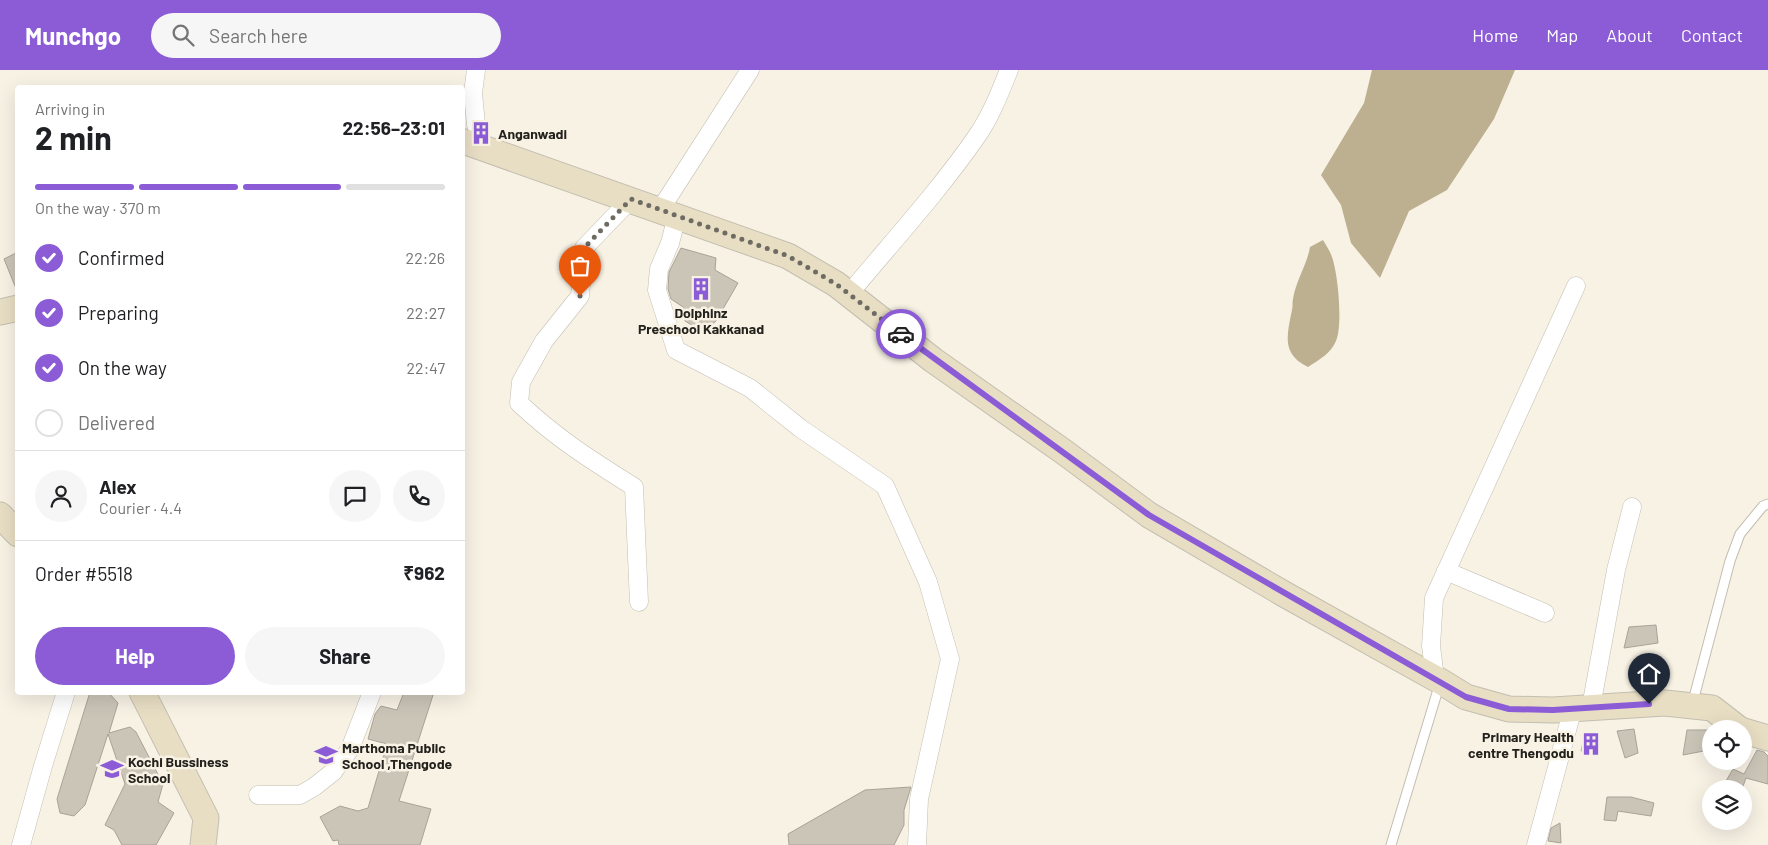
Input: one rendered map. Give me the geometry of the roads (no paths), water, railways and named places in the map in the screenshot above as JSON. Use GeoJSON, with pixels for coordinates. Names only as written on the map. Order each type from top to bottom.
{"type":"FeatureCollection","features":[{"type":"Feature","properties":{"kind":"main road"},"geometry":{"type":"LineString","coordinates":[[467,133],[631,199],[788,256],[836,284],[933,360],[1064,452],[1149,515],[1284,594],[1438,679],[1466,697],[1509,709],[1582,708],[1665,703],[1692,705],[1712,708],[1727,720]]}},
{"type":"Feature","properties":{"kind":"main road"},"geometry":{"type":"LineString","coordinates":[[0,312],[15,309]]}},
{"type":"Feature","properties":{"kind":"main road"},"geometry":{"type":"LineString","coordinates":[[0,515],[15,531]]}},
{"type":"Feature","properties":{"kind":"main road"},"geometry":{"type":"LineString","coordinates":[[144,695],[206,818],[203,845]]}},
{"type":"Feature","properties":{"kind":"main road"},"geometry":{"type":"LineString","coordinates":[[1752,733],[1768,738]]}},
{"type":"Feature","properties":{"kind":"street"},"geometry":{"type":"LineString","coordinates":[[467,133],[476,70]]}},
{"type":"Feature","properties":{"kind":"street"},"geometry":{"type":"LineString","coordinates":[[750,70],[668,213],[670,243],[659,269],[657,290],[676,350],[750,388],[829,449],[885,486],[928,582],[950,659],[919,799],[917,845]]}},
{"type":"Feature","properties":{"kind":"street"},"geometry":{"type":"LineString","coordinates":[[848,294],[951,171],[978,134],[999,95],[1009,70]]}},
{"type":"Feature","properties":{"kind":"street"},"geometry":{"type":"LineString","coordinates":[[631,199],[584,248],[580,296],[544,341],[521,382],[519,403],[555,434],[634,487],[639,602]]}},
{"type":"Feature","properties":{"kind":"street"},"geometry":{"type":"LineString","coordinates":[[1438,679],[1431,646],[1434,598],[1576,286]]}},
{"type":"Feature","properties":{"kind":"street"},"geometry":{"type":"LineString","coordinates":[[1536,845],[1582,708],[1632,507]]}},
{"type":"Feature","properties":{"kind":"street"},"geometry":{"type":"LineString","coordinates":[[1446,571],[1545,614]]}},
{"type":"Feature","properties":{"kind":"street"},"geometry":{"type":"LineString","coordinates":[[21,845],[65,695]]}},
{"type":"Feature","properties":{"kind":"street"},"geometry":{"type":"LineString","coordinates":[[258,795],[300,795],[333,772],[350,749],[371,695]]}},
{"type":"Feature","properties":{"kind":"lane"},"geometry":{"type":"LineString","coordinates":[[1692,705],[1730,561],[1740,534],[1763,506],[1768,504]]}},
{"type":"Feature","properties":{"kind":"lane"},"geometry":{"type":"LineString","coordinates":[[1391,845],[1438,679]]}},
{"type":"Feature","properties":{"kind":"place","name":"Anganwadi"},"geometry":{"type":"Point","coordinates":[481,133]}},
{"type":"Feature","properties":{"kind":"place","name":"Dolphinz Preschool Kakkanad"},"geometry":{"type":"Point","coordinates":[701,289]}},
{"type":"Feature","properties":{"kind":"place","name":"Primary Health centre Thengodu"},"geometry":{"type":"Point","coordinates":[1591,744]}},
{"type":"Feature","properties":{"kind":"place","name":"Marthoma Public School ,Thengode"},"geometry":{"type":"Point","coordinates":[326,755]}},
{"type":"Feature","properties":{"kind":"place","name":"Kochi Bussiness School"},"geometry":{"type":"Point","coordinates":[112,769]}}]}
